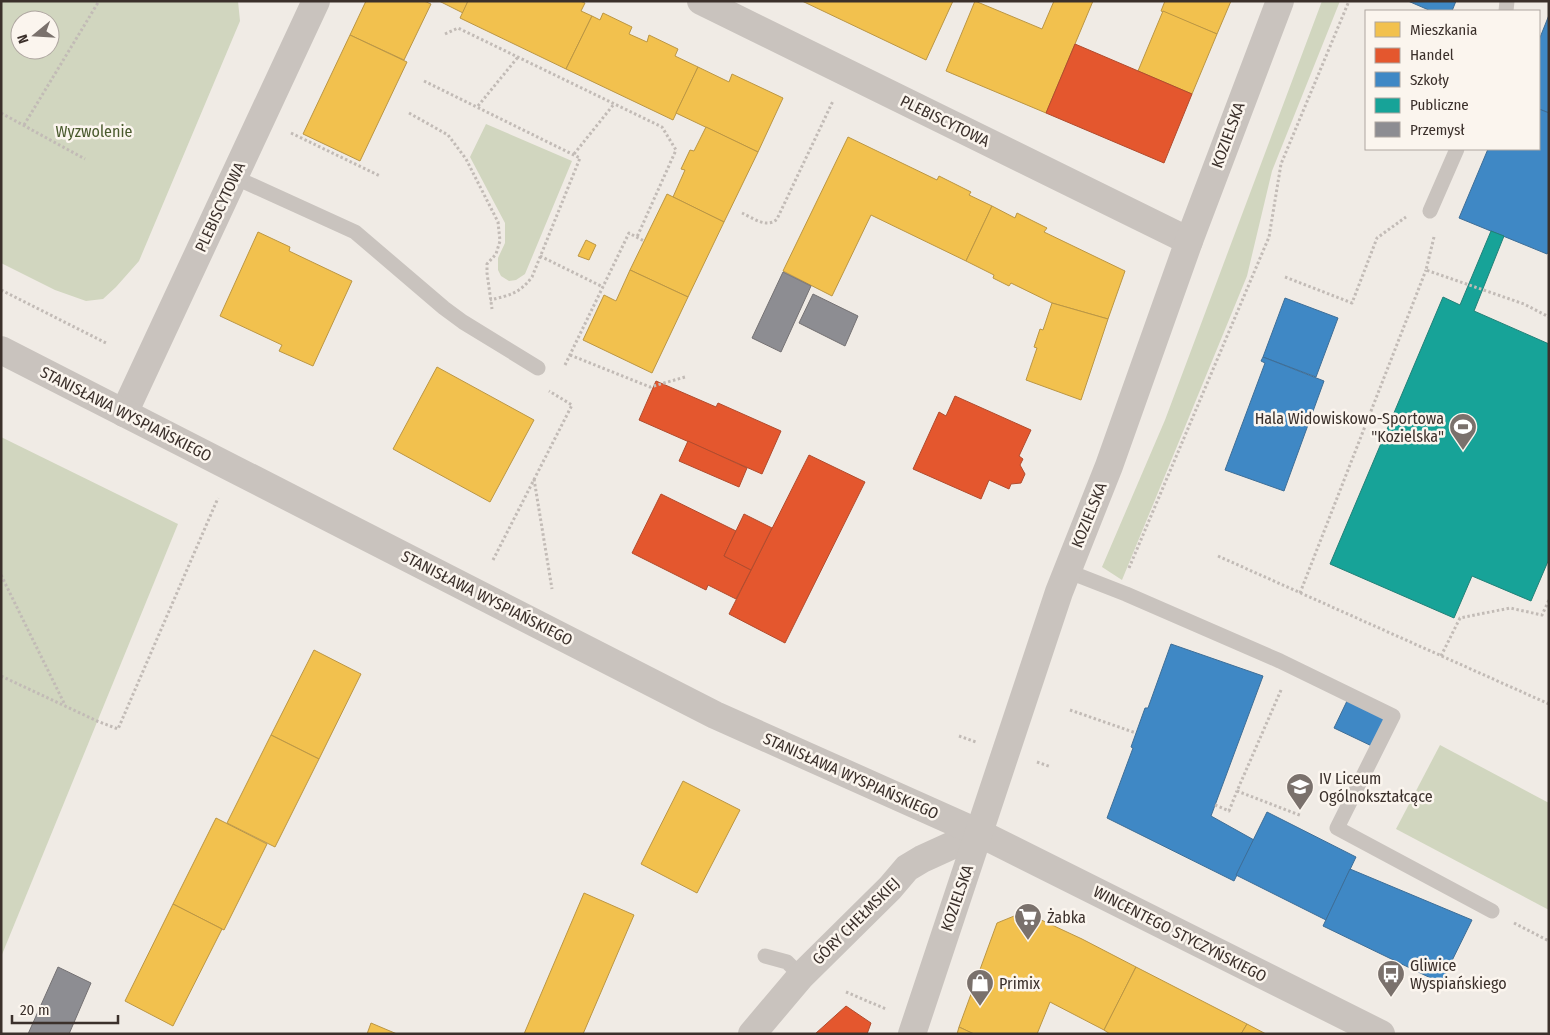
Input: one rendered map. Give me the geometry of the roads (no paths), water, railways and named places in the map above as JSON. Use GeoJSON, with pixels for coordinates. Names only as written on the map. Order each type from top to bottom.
{"type":"FeatureCollection","features":[{"type":"Feature","properties":{"kind":"street","name":"PLEBISCYTOWA"},"geometry":{"type":"LineString","coordinates":[[124,413],[316,1]]}},
{"type":"Feature","properties":{"kind":"street","name":"PLEBISCYTOWA"},"geometry":{"type":"LineString","coordinates":[[701,1],[1189,240]]}},
{"type":"Feature","properties":{"kind":"street","name":"KOZIELSKA"},"geometry":{"type":"LineString","coordinates":[[912,1034],[1008,742],[1067,571],[1109,466],[1189,240],[1280,1]]}},
{"type":"Feature","properties":{"kind":"street","name":"STANISŁAWA WYSPIAŃSKIEGO"},"geometry":{"type":"LineString","coordinates":[[1,350],[715,715],[979,833]]}},
{"type":"Feature","properties":{"kind":"street","name":"GÓRY CHEŁMSKIEJ"},"geometry":{"type":"LineString","coordinates":[[752,1034],[801,976],[908,868],[922,859],[979,833]]}},
{"type":"Feature","properties":{"kind":"street","name":"WINCENTEGO STYCZYŃSKIEGO"},"geometry":{"type":"LineString","coordinates":[[979,833],[1381,1034]]}},
{"type":"Feature","properties":{"kind":"lane"},"geometry":{"type":"LineString","coordinates":[[1430,211],[1457,150]]}},
{"type":"Feature","properties":{"kind":"lane"},"geometry":{"type":"LineString","coordinates":[[234,177],[356,232],[444,308],[538,368]]}},
{"type":"Feature","properties":{"kind":"lane"},"geometry":{"type":"LineString","coordinates":[[1067,571],[1292,666],[1393,716],[1337,828],[1492,911]]}},
{"type":"Feature","properties":{"kind":"lane"},"geometry":{"type":"LineString","coordinates":[[765,956],[787,962],[801,976]]}},
{"type":"Feature","properties":{"kind":"place","name":"Hala Widowiskowo-Sportowa \"Kozielska\""},"geometry":{"type":"Point","coordinates":[1463,451]}},
{"type":"Feature","properties":{"kind":"place","name":"IV Liceum Ogólnokształcące"},"geometry":{"type":"Point","coordinates":[1300,811]}},
{"type":"Feature","properties":{"kind":"place","name":"Żabka"},"geometry":{"type":"Point","coordinates":[1028,941]}},
{"type":"Feature","properties":{"kind":"place","name":"Gliwice Wyspiańskiego"},"geometry":{"type":"Point","coordinates":[1391,998]}},
{"type":"Feature","properties":{"kind":"place","name":"Primix"},"geometry":{"type":"Point","coordinates":[980,1007]}},
{"type":"Feature","properties":{"kind":"park label","name":"Wyzwolenie"},"geometry":{"type":"Point","coordinates":[94,131]}}]}
